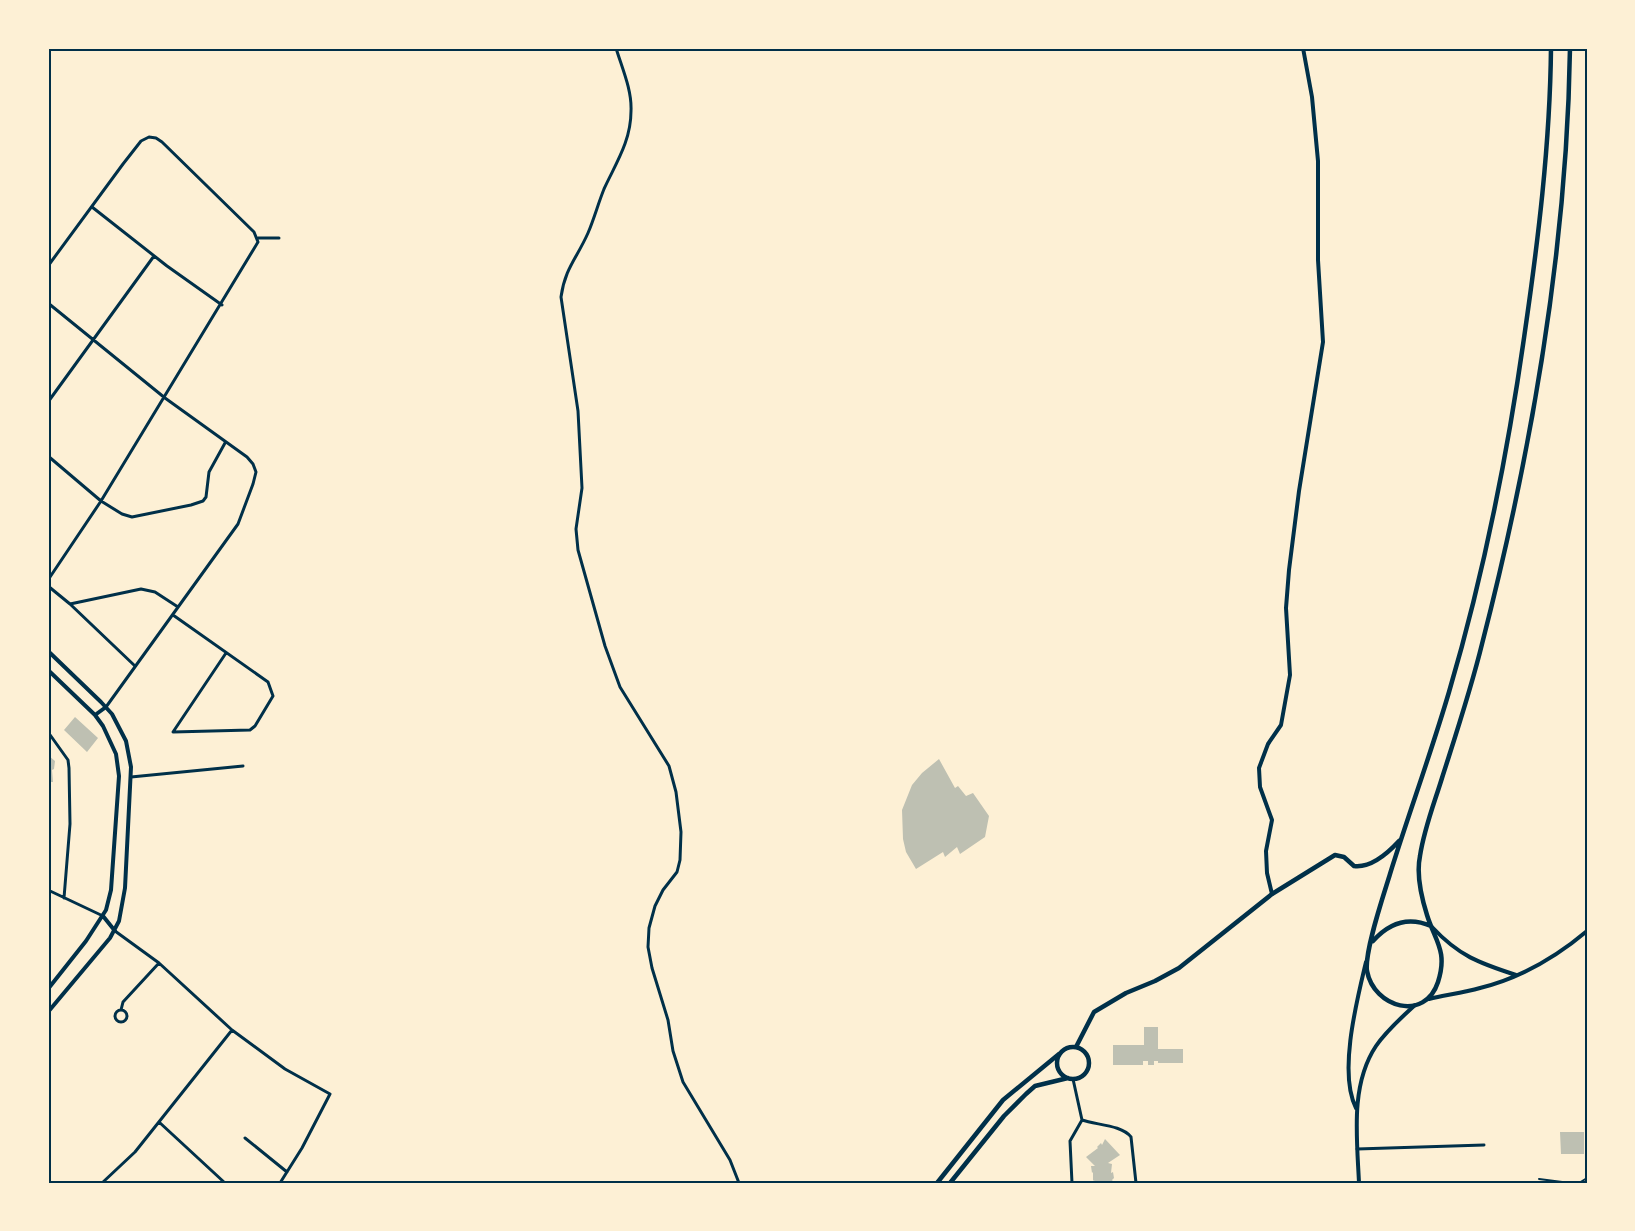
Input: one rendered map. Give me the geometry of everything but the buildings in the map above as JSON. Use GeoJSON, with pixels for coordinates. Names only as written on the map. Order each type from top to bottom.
{"type":"FeatureCollection","features":[{"type":"Feature","properties":{"kind":"main road"},"geometry":{"type":"LineString","coordinates":[[1551,48],[1551,91],[1542,208],[1531,299],[1506,453],[1457,662],[1402,837],[1366,962],[1370,983],[1380,996],[1399,1006],[1429,999],[1438,983],[1441,964],[1438,938],[1431,926],[1418,876],[1419,858],[1426,828],[1482,646],[1525,457],[1535,403],[1555,256],[1570,92],[1570,48]]}},
{"type":"Feature","properties":{"kind":"main road"},"geometry":{"type":"LineString","coordinates":[[1076,1047],[1094,1012],[1126,993],[1179,968],[1272,894],[1335,855],[1344,857],[1354,866],[1366,865],[1390,851],[1402,837]]}},
{"type":"Feature","properties":{"kind":"main road"},"geometry":{"type":"LineString","coordinates":[[1371,943],[1387,928],[1400,922],[1415,921],[1431,926]]}},
{"type":"Feature","properties":{"kind":"main road"},"geometry":{"type":"LineString","coordinates":[[937,1183],[1003,1100],[1065,1049],[1076,1047],[1085,1053],[1089,1062],[1083,1076],[1035,1086],[997,1124],[950,1183]]}},
{"type":"Feature","properties":{"kind":"main road"},"geometry":{"type":"LineString","coordinates":[[1059,1054],[1058,1067],[1063,1076],[1070,1078]]}},
{"type":"Feature","properties":{"kind":"street"},"geometry":{"type":"LineString","coordinates":[[616,48],[626,81],[631,109],[630,132],[587,234],[568,268],[563,280],[561,297],[578,411],[582,488],[576,529],[578,550],[605,646],[620,687],[669,766],[676,792],[681,832],[680,860],[677,872],[655,906],[649,928],[648,947],[668,1020],[673,1051],[683,1082],[730,1160],[739,1183]]}},
{"type":"Feature","properties":{"kind":"street"},"geometry":{"type":"LineString","coordinates":[[1272,894],[1267,873],[1266,851],[1272,820],[1260,787],[1259,768],[1268,744],[1281,725],[1290,675],[1286,608],[1289,570],[1323,342],[1318,260],[1318,161],[1312,97],[1303,48]]}},
{"type":"Feature","properties":{"kind":"street"},"geometry":{"type":"LineString","coordinates":[[48,266],[141,141],[149,137],[156,138],[258,238],[279,238]]}},
{"type":"Feature","properties":{"kind":"street"},"geometry":{"type":"LineString","coordinates":[[92,207],[154,256],[222,305]]}},
{"type":"Feature","properties":{"kind":"street"},"geometry":{"type":"LineString","coordinates":[[48,580],[101,501],[165,398],[222,305],[258,242],[258,238]]}},
{"type":"Feature","properties":{"kind":"street"},"geometry":{"type":"LineString","coordinates":[[48,402],[154,256]]}},
{"type":"Feature","properties":{"kind":"street"},"geometry":{"type":"LineString","coordinates":[[48,303],[92,341],[253,464],[256,472],[238,524],[106,707],[95,715]]}},
{"type":"Feature","properties":{"kind":"street"},"geometry":{"type":"LineString","coordinates":[[48,456],[101,501],[122,514],[132,517],[203,501],[206,497],[209,472],[225,442]]}},
{"type":"Feature","properties":{"kind":"street"},"geometry":{"type":"LineString","coordinates":[[48,586],[135,666]]}},
{"type":"Feature","properties":{"kind":"street"},"geometry":{"type":"LineString","coordinates":[[70,604],[141,589],[155,592],[178,607]]}},
{"type":"Feature","properties":{"kind":"street"},"geometry":{"type":"LineString","coordinates":[[173,615],[268,681],[273,696],[255,726],[250,730],[173,732],[226,653]]}},
{"type":"Feature","properties":{"kind":"street"},"geometry":{"type":"LineString","coordinates":[[48,651],[106,707],[118,724],[130,754],[131,777],[124,897],[115,931],[48,1012]]}},
{"type":"Feature","properties":{"kind":"street"},"geometry":{"type":"LineString","coordinates":[[48,670],[95,715],[111,740],[119,776],[111,890],[103,916],[87,941],[48,989]]}},
{"type":"Feature","properties":{"kind":"street"},"geometry":{"type":"LineString","coordinates":[[48,732],[63,753],[69,768],[70,824],[64,898]]}},
{"type":"Feature","properties":{"kind":"street"},"geometry":{"type":"LineString","coordinates":[[131,777],[243,766]]}},
{"type":"Feature","properties":{"kind":"street"},"geometry":{"type":"LineString","coordinates":[[48,890],[103,916],[115,931],[159,963],[232,1030],[285,1069],[330,1094],[280,1183]]}},
{"type":"Feature","properties":{"kind":"street"},"geometry":{"type":"LineString","coordinates":[[1431,926],[1456,950],[1472,959],[1516,975]]}},
{"type":"Feature","properties":{"kind":"street"},"geometry":{"type":"LineString","coordinates":[[1429,999],[1479,989],[1516,975],[1550,960],[1587,931]]}},
{"type":"Feature","properties":{"kind":"street"},"geometry":{"type":"LineString","coordinates":[[1357,1109],[1350,1089],[1349,1071],[1353,1025],[1366,962]]}},
{"type":"Feature","properties":{"kind":"street"},"geometry":{"type":"LineString","coordinates":[[121,1010],[123,1002],[159,963]]}},
{"type":"Feature","properties":{"kind":"street"},"geometry":{"type":"LineString","coordinates":[[1359,1183],[1357,1109],[1363,1073],[1375,1048],[1388,1030],[1415,1004]]}},
{"type":"Feature","properties":{"kind":"street"},"geometry":{"type":"LineString","coordinates":[[102,1183],[135,1152],[232,1030]]}},
{"type":"Feature","properties":{"kind":"street"},"geometry":{"type":"LineString","coordinates":[[1070,1078],[1082,1120],[1070,1140],[1072,1183]]}},
{"type":"Feature","properties":{"kind":"street"},"geometry":{"type":"LineString","coordinates":[[1082,1120],[1095,1125],[1120,1128],[1128,1133],[1134,1153],[1136,1183]]}},
{"type":"Feature","properties":{"kind":"street"},"geometry":{"type":"LineString","coordinates":[[159,1122],[225,1183]]}},
{"type":"Feature","properties":{"kind":"street"},"geometry":{"type":"LineString","coordinates":[[245,1138],[286,1172]]}},
{"type":"Feature","properties":{"kind":"street"},"geometry":{"type":"LineString","coordinates":[[1357,1149],[1484,1145]]}},
{"type":"Feature","properties":{"kind":"street"},"geometry":{"type":"LineString","coordinates":[[108,1178],[108,1183]]}},
{"type":"Feature","properties":{"kind":"street"},"geometry":{"type":"LineString","coordinates":[[1579,1183],[1587,1178]]}},
{"type":"Feature","properties":{"kind":"street"},"geometry":{"type":"LineString","coordinates":[[1541,1183],[1539,1179],[1570,1183]]}}]}
